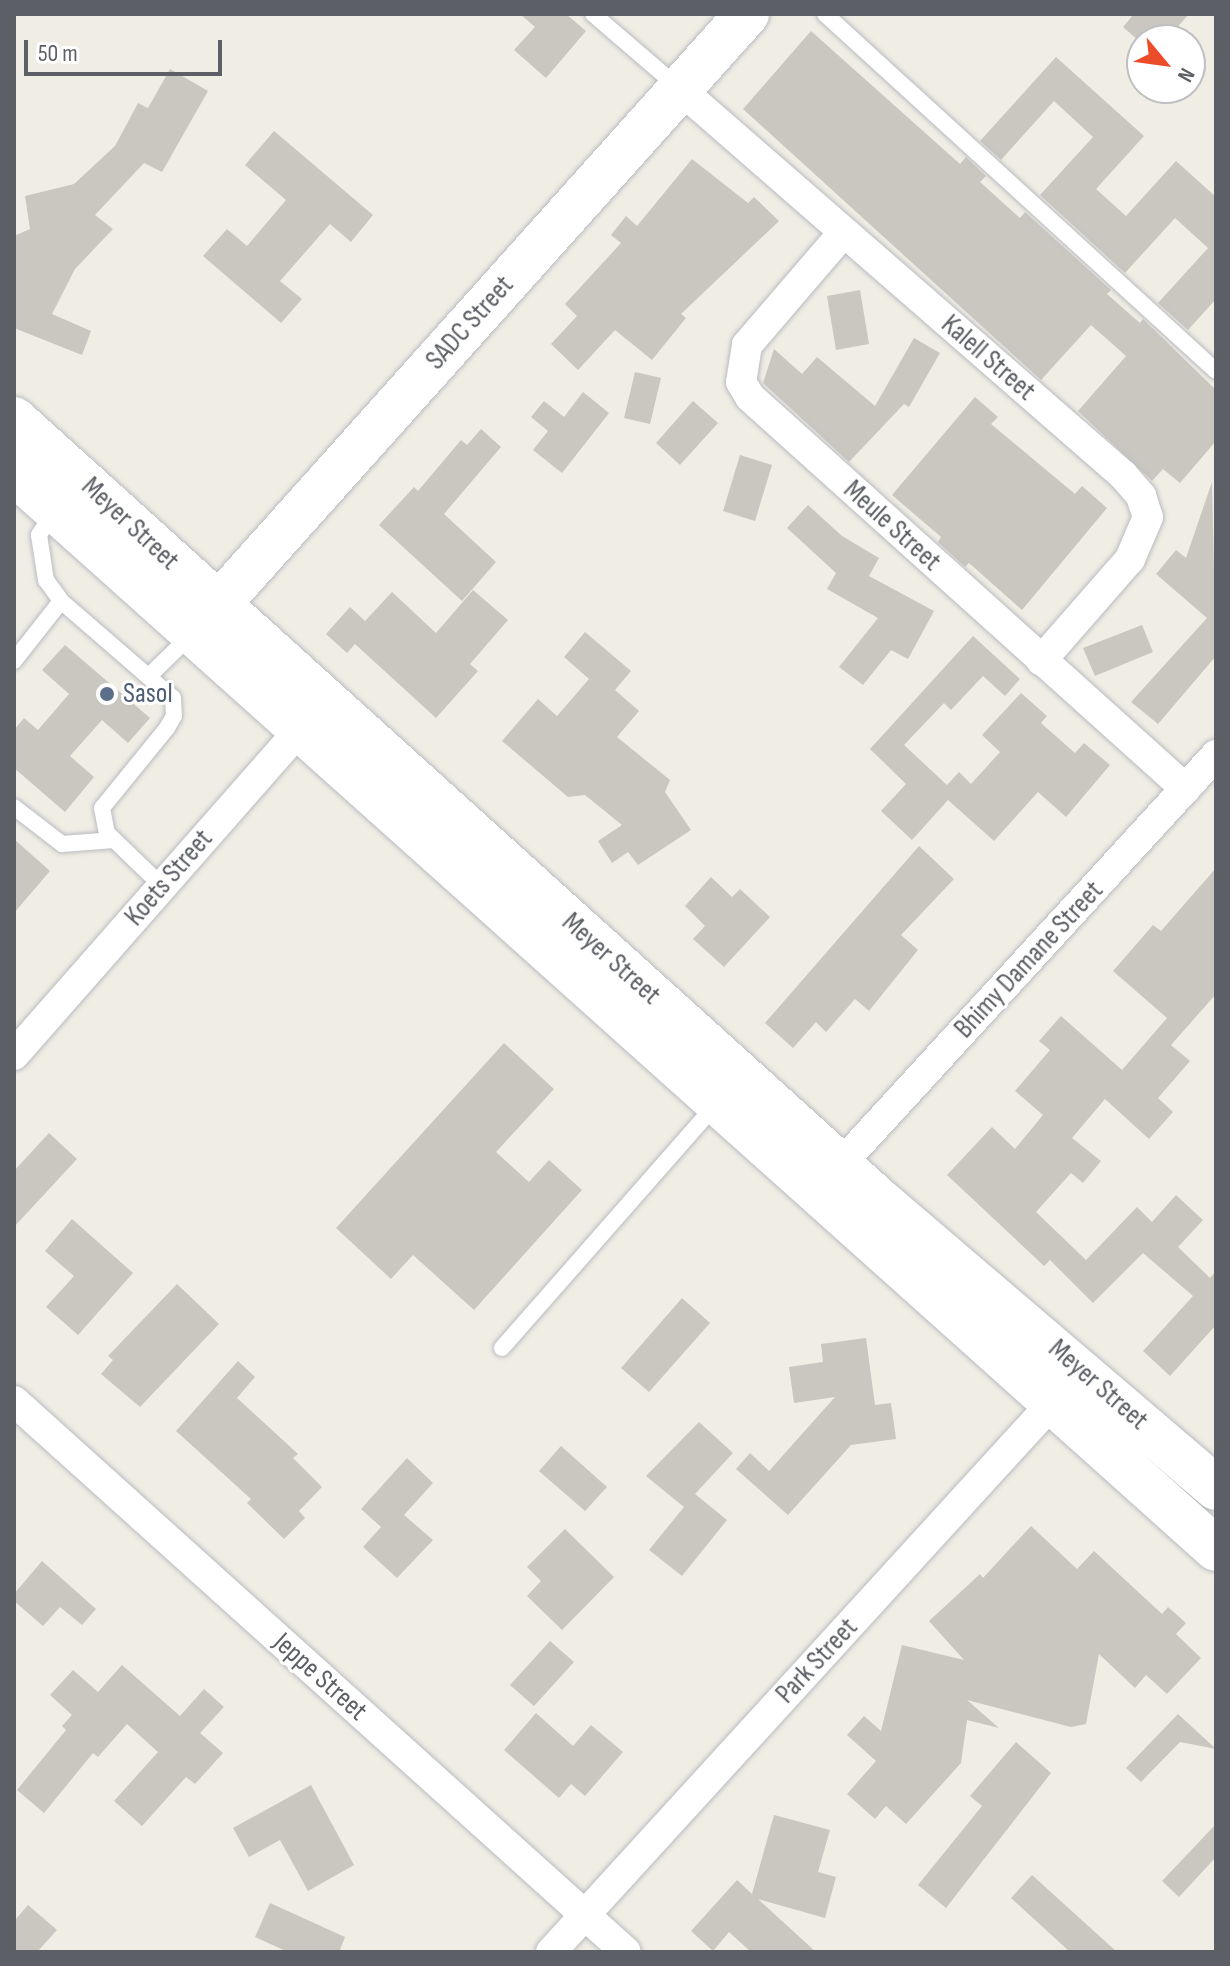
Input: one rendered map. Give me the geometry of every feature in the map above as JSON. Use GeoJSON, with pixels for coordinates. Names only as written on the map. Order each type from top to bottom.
{"type":"FeatureCollection","features":[{"type":"Feature","properties":{"kind":"main road","name":"SADC Street"},"geometry":{"type":"LineString","coordinates":[[205,618],[747,14]]}},
{"type":"Feature","properties":{"kind":"main road","name":"Meyer Street"},"geometry":{"type":"LineString","coordinates":[[15,422],[205,618],[311,717],[729,1090],[841,1164],[1216,1488]]}},
{"type":"Feature","properties":{"kind":"main road"},"geometry":{"type":"LineString","coordinates":[[14,473],[56,510],[205,618]]}},
{"type":"Feature","properties":{"kind":"main road"},"geometry":{"type":"LineString","coordinates":[[729,1090],[1053,1403],[1216,1549]]}},
{"type":"Feature","properties":{"kind":"street","name":"Kalell Street"},"geometry":{"type":"LineString","coordinates":[[680,89],[1123,475],[1141,496],[1148,517],[1130,559],[1041,661]]}},
{"type":"Feature","properties":{"kind":"street","name":"Meule Street"},"geometry":{"type":"LineString","coordinates":[[843,233],[747,345],[741,382],[750,397],[1186,789]]}},
{"type":"Feature","properties":{"kind":"street","name":"Koets Street"},"geometry":{"type":"LineString","coordinates":[[14,1055],[311,717]]}},
{"type":"Feature","properties":{"kind":"street","name":"Bhimy Damane Street"},"geometry":{"type":"LineString","coordinates":[[841,1164],[1216,755]]}},
{"type":"Feature","properties":{"kind":"street","name":"Park Street"},"geometry":{"type":"LineString","coordinates":[[551,1952],[1081,1369]]}},
{"type":"Feature","properties":{"kind":"street","name":"Jeppe Street"},"geometry":{"type":"LineString","coordinates":[[14,1401],[626,1952]]}},
{"type":"Feature","properties":{"kind":"lane"},"geometry":{"type":"LineString","coordinates":[[593,14],[680,89]]}},
{"type":"Feature","properties":{"kind":"lane"},"geometry":{"type":"LineString","coordinates":[[825,14],[1216,371]]}},
{"type":"Feature","properties":{"kind":"lane"},"geometry":{"type":"LineString","coordinates":[[56,510],[37,545],[46,580],[61,601],[173,698],[174,716],[106,798],[102,816],[114,840],[162,886]]}},
{"type":"Feature","properties":{"kind":"lane"},"geometry":{"type":"LineString","coordinates":[[14,661],[61,601]]}},
{"type":"Feature","properties":{"kind":"lane"},"geometry":{"type":"LineString","coordinates":[[149,676],[205,618]]}},
{"type":"Feature","properties":{"kind":"lane"},"geometry":{"type":"LineString","coordinates":[[14,807],[62,844],[114,840]]}},
{"type":"Feature","properties":{"kind":"lane"},"geometry":{"type":"LineString","coordinates":[[502,1348],[729,1090]]}},
{"type":"Feature","properties":{"kind":"building"},"geometry":{"type":"Polygon","coordinates":[[[520,14],[566,14],[586,31],[546,78],[514,50],[535,27],[520,14]]]}},
{"type":"Feature","properties":{"kind":"building"},"geometry":{"type":"Polygon","coordinates":[[[1134,14],[1189,14],[1180,24],[1126,24],[1126,30],[1123,27],[1134,14]]]}},
{"type":"Feature","properties":{"kind":"building"},"geometry":{"type":"Polygon","coordinates":[[[811,31],[960,164],[966,157],[986,176],[980,182],[1020,218],[1025,212],[1111,290],[1107,294],[1140,323],[1143,319],[1216,390],[1216,441],[1180,483],[1163,469],[1152,481],[1078,411],[1126,356],[1091,325],[1041,380],[743,109],[811,31]]]}},
{"type":"Feature","properties":{"kind":"building"},"geometry":{"type":"Polygon","coordinates":[[[1056,57],[1144,136],[1096,189],[1126,216],[1176,161],[1216,197],[1216,299],[1188,330],[1158,303],[1208,248],[1175,218],[1125,273],[1040,195],[1093,137],[1054,101],[1001,160],[980,141],[1056,57]]]}},
{"type":"Feature","properties":{"kind":"building"},"geometry":{"type":"Polygon","coordinates":[[[170,69],[208,91],[162,172],[144,163],[95,215],[113,229],[75,269],[52,314],[91,331],[82,355],[14,328],[14,236],[30,229],[25,196],[74,184],[115,146],[138,103],[148,108],[170,69]]]}},
{"type":"Feature","properties":{"kind":"building"},"geometry":{"type":"Polygon","coordinates":[[[274,131],[373,215],[351,242],[330,224],[280,281],[302,299],[281,323],[203,256],[227,229],[247,246],[286,200],[245,165],[274,131]]]}},
{"type":"Feature","properties":{"kind":"building"},"geometry":{"type":"Polygon","coordinates":[[[692,159],[748,203],[754,197],[779,221],[681,314],[686,318],[652,360],[615,330],[578,370],[551,344],[577,316],[565,304],[621,243],[611,235],[626,216],[637,226],[692,159]]]}},
{"type":"Feature","properties":{"kind":"building"},"geometry":{"type":"Polygon","coordinates":[[[860,290],[869,344],[836,350],[827,296],[860,290]]]}},
{"type":"Feature","properties":{"kind":"building"},"geometry":{"type":"Polygon","coordinates":[[[914,338],[940,353],[909,407],[904,404],[849,462],[763,383],[774,349],[802,374],[817,357],[875,406],[914,338]]]}},
{"type":"Feature","properties":{"kind":"building"},"geometry":{"type":"Polygon","coordinates":[[[635,372],[661,378],[650,424],[624,418],[635,372]]]}},
{"type":"Feature","properties":{"kind":"building"},"geometry":{"type":"Polygon","coordinates":[[[583,392],[609,413],[562,473],[533,450],[548,431],[531,417],[544,401],[564,417],[583,392]]]}},
{"type":"Feature","properties":{"kind":"building"},"geometry":{"type":"Polygon","coordinates":[[[975,397],[998,417],[991,424],[1075,494],[1082,486],[1107,508],[1022,610],[969,563],[965,567],[938,542],[941,537],[892,495],[975,397]]]}},
{"type":"Feature","properties":{"kind":"building"},"geometry":{"type":"Polygon","coordinates":[[[693,401],[718,423],[680,465],[656,443],[693,401]]]}},
{"type":"Feature","properties":{"kind":"building"},"geometry":{"type":"Polygon","coordinates":[[[481,429],[501,447],[444,514],[496,562],[462,601],[379,525],[414,487],[418,491],[461,440],[467,445],[481,429]]]}},
{"type":"Feature","properties":{"kind":"building"},"geometry":{"type":"Polygon","coordinates":[[[740,455],[772,465],[755,521],[723,511],[740,455]]]}},
{"type":"Feature","properties":{"kind":"building"},"geometry":{"type":"Polygon","coordinates":[[[1212,482],[1216,656],[1158,724],[1131,702],[1207,618],[1156,574],[1176,550],[1186,558],[1212,482]]]}},
{"type":"Feature","properties":{"kind":"building"},"geometry":{"type":"Polygon","coordinates":[[[808,505],[842,536],[879,558],[869,576],[934,611],[908,659],[891,650],[863,685],[839,667],[878,618],[827,589],[836,573],[787,528],[808,505]]]}},
{"type":"Feature","properties":{"kind":"building"},"geometry":{"type":"Polygon","coordinates":[[[473,590],[508,620],[470,664],[478,671],[436,718],[355,644],[347,653],[326,634],[350,607],[365,621],[392,592],[436,633],[473,590]]]}},
{"type":"Feature","properties":{"kind":"building"},"geometry":{"type":"Polygon","coordinates":[[[1142,625],[1153,652],[1095,676],[1083,648],[1142,625]]]}},
{"type":"Feature","properties":{"kind":"building"},"geometry":{"type":"Polygon","coordinates":[[[585,632],[631,671],[615,690],[639,711],[617,737],[670,780],[665,792],[691,830],[638,865],[628,852],[612,863],[598,841],[622,825],[585,795],[568,797],[502,741],[538,699],[557,716],[589,679],[564,657],[585,632]]]}},
{"type":"Feature","properties":{"kind":"building"},"geometry":{"type":"Polygon","coordinates":[[[973,636],[1020,679],[1005,696],[983,676],[951,710],[944,703],[904,745],[947,785],[959,772],[971,784],[1000,752],[982,735],[1021,693],[1047,716],[1041,723],[1075,753],[1084,743],[1110,765],[1066,817],[1038,792],[994,841],[948,800],[912,840],[881,811],[906,784],[870,749],[973,636]]]}},
{"type":"Feature","properties":{"kind":"building"},"geometry":{"type":"Polygon","coordinates":[[[65,645],[150,718],[128,743],[102,720],[70,756],[94,777],[65,812],[14,768],[14,730],[24,718],[38,730],[69,694],[42,670],[65,645]]]}},
{"type":"Feature","properties":{"kind":"building"},"geometry":{"type":"Polygon","coordinates":[[[14,839],[50,871],[14,913],[14,839]]]}},
{"type":"Feature","properties":{"kind":"building"},"geometry":{"type":"Polygon","coordinates":[[[919,846],[954,879],[901,935],[918,950],[869,1011],[855,999],[826,1032],[816,1022],[793,1048],[765,1023],[919,846]]]}},
{"type":"Feature","properties":{"kind":"building"},"geometry":{"type":"Polygon","coordinates":[[[1216,868],[1216,994],[1171,1045],[1190,1061],[1158,1098],[1173,1112],[1149,1139],[1105,1099],[1072,1138],[1101,1161],[1083,1183],[1071,1173],[1036,1212],[1086,1260],[1137,1207],[1152,1222],[1176,1195],[1203,1220],[1178,1247],[1210,1278],[1216,1271],[1216,1325],[1170,1376],[1143,1351],[1193,1296],[1143,1253],[1093,1303],[1050,1260],[1044,1266],[947,1175],[992,1127],[1015,1149],[1043,1115],[1015,1091],[1050,1050],[1039,1041],[1061,1016],[1122,1070],[1167,1018],[1113,971],[1153,925],[1161,931],[1216,868]]]}},
{"type":"Feature","properties":{"kind":"building"},"geometry":{"type":"Polygon","coordinates":[[[711,877],[732,897],[740,889],[770,917],[724,967],[693,939],[705,926],[685,906],[711,877]]]}},
{"type":"Feature","properties":{"kind":"building"},"geometry":{"type":"Polygon","coordinates":[[[504,1043],[554,1089],[496,1152],[529,1182],[549,1160],[582,1190],[474,1310],[413,1255],[391,1279],[336,1228],[504,1043]]]}},
{"type":"Feature","properties":{"kind":"building"},"geometry":{"type":"Polygon","coordinates":[[[49,1133],[77,1159],[14,1227],[14,1171],[49,1133]]]}},
{"type":"Feature","properties":{"kind":"building"},"geometry":{"type":"Polygon","coordinates":[[[72,1219],[133,1273],[78,1335],[46,1307],[74,1276],[45,1251],[72,1219]]]}},
{"type":"Feature","properties":{"kind":"building"},"geometry":{"type":"Polygon","coordinates":[[[177,1284],[219,1324],[140,1407],[101,1374],[113,1360],[108,1356],[177,1284]]]}},
{"type":"Feature","properties":{"kind":"building"},"geometry":{"type":"Polygon","coordinates":[[[682,1298],[710,1323],[649,1392],[621,1368],[682,1298]]]}},
{"type":"Feature","properties":{"kind":"building"},"geometry":{"type":"Polygon","coordinates":[[[866,1338],[875,1405],[891,1403],[896,1439],[851,1445],[788,1515],[736,1469],[750,1453],[769,1471],[835,1397],[794,1403],[789,1367],[823,1362],[821,1344],[866,1338]]]}},
{"type":"Feature","properties":{"kind":"building"},"geometry":{"type":"Polygon","coordinates":[[[238,1361],[255,1377],[237,1398],[298,1454],[293,1458],[322,1487],[299,1511],[305,1518],[284,1539],[247,1503],[251,1499],[176,1431],[238,1361]]]}},
{"type":"Feature","properties":{"kind":"building"},"geometry":{"type":"Polygon","coordinates":[[[699,1422],[733,1453],[695,1494],[727,1520],[682,1576],[649,1550],[684,1507],[646,1476],[699,1422]]]}},
{"type":"Feature","properties":{"kind":"building"},"geometry":{"type":"Polygon","coordinates":[[[561,1446],[607,1487],[585,1511],[539,1471],[561,1446]]]}},
{"type":"Feature","properties":{"kind":"building"},"geometry":{"type":"Polygon","coordinates":[[[407,1458],[433,1483],[404,1515],[433,1540],[397,1578],[363,1547],[381,1527],[361,1509],[407,1458]]]}},
{"type":"Feature","properties":{"kind":"building"},"geometry":{"type":"Polygon","coordinates":[[[1031,1526],[1077,1569],[1094,1551],[1162,1614],[1168,1607],[1186,1623],[1176,1634],[1201,1658],[1167,1694],[1146,1675],[1135,1688],[1099,1654],[1086,1724],[1071,1727],[967,1700],[999,1728],[967,1720],[961,1763],[906,1824],[886,1806],[875,1819],[847,1794],[876,1761],[847,1735],[864,1716],[881,1731],[902,1645],[964,1660],[929,1621],[980,1574],[983,1578],[1031,1526]]]}},
{"type":"Feature","properties":{"kind":"building"},"geometry":{"type":"Polygon","coordinates":[[[565,1529],[614,1577],[562,1630],[527,1596],[541,1581],[527,1567],[565,1529]]]}},
{"type":"Feature","properties":{"kind":"building"},"geometry":{"type":"Polygon","coordinates":[[[42,1561],[96,1609],[82,1625],[60,1607],[43,1626],[14,1601],[14,1594],[42,1561]]]}},
{"type":"Feature","properties":{"kind":"building"},"geometry":{"type":"Polygon","coordinates":[[[550,1641],[574,1662],[534,1706],[510,1685],[550,1641]]]}},
{"type":"Feature","properties":{"kind":"building"},"geometry":{"type":"Polygon","coordinates":[[[122,1665],[180,1716],[204,1689],[224,1707],[200,1733],[223,1753],[195,1784],[186,1777],[142,1826],[114,1801],[158,1752],[127,1724],[98,1757],[93,1753],[44,1813],[17,1790],[66,1730],[62,1726],[72,1715],[50,1695],[73,1670],[98,1692],[122,1665]]]}},
{"type":"Feature","properties":{"kind":"building"},"geometry":{"type":"Polygon","coordinates":[[[536,1713],[573,1746],[591,1725],[623,1752],[585,1796],[571,1784],[559,1798],[504,1750],[536,1713]]]}},
{"type":"Feature","properties":{"kind":"building"},"geometry":{"type":"Polygon","coordinates":[[[1178,1714],[1216,1749],[1180,1742],[1141,1782],[1126,1768],[1178,1714]]]}},
{"type":"Feature","properties":{"kind":"building"},"geometry":{"type":"Polygon","coordinates":[[[1016,1742],[1051,1773],[946,1908],[918,1885],[982,1806],[970,1796],[1016,1742]]]}},
{"type":"Feature","properties":{"kind":"building"},"geometry":{"type":"Polygon","coordinates":[[[311,1785],[354,1865],[308,1891],[280,1840],[249,1857],[233,1828],[311,1785]]]}},
{"type":"Feature","properties":{"kind":"building"},"geometry":{"type":"Polygon","coordinates":[[[774,1815],[830,1830],[818,1872],[836,1877],[825,1918],[758,1899],[816,1952],[751,1952],[729,1932],[713,1951],[691,1931],[737,1880],[752,1894],[774,1815]]]}},
{"type":"Feature","properties":{"kind":"building"},"geometry":{"type":"Polygon","coordinates":[[[1216,1824],[1216,1857],[1179,1897],[1162,1881],[1216,1824]]]}},
{"type":"Feature","properties":{"kind":"building"},"geometry":{"type":"Polygon","coordinates":[[[1032,1875],[1117,1952],[1070,1952],[1011,1898],[1032,1875]]]}},
{"type":"Feature","properties":{"kind":"building"},"geometry":{"type":"Polygon","coordinates":[[[270,1903],[345,1937],[339,1952],[288,1952],[255,1937],[270,1903]]]}},
{"type":"Feature","properties":{"kind":"building"},"geometry":{"type":"Polygon","coordinates":[[[28,1905],[57,1930],[37,1952],[14,1952],[14,1921],[28,1905]]]}},
{"type":"Feature","properties":{"kind":"place","name":"Sasol"},"geometry":{"type":"Point","coordinates":[107,694]}}]}
